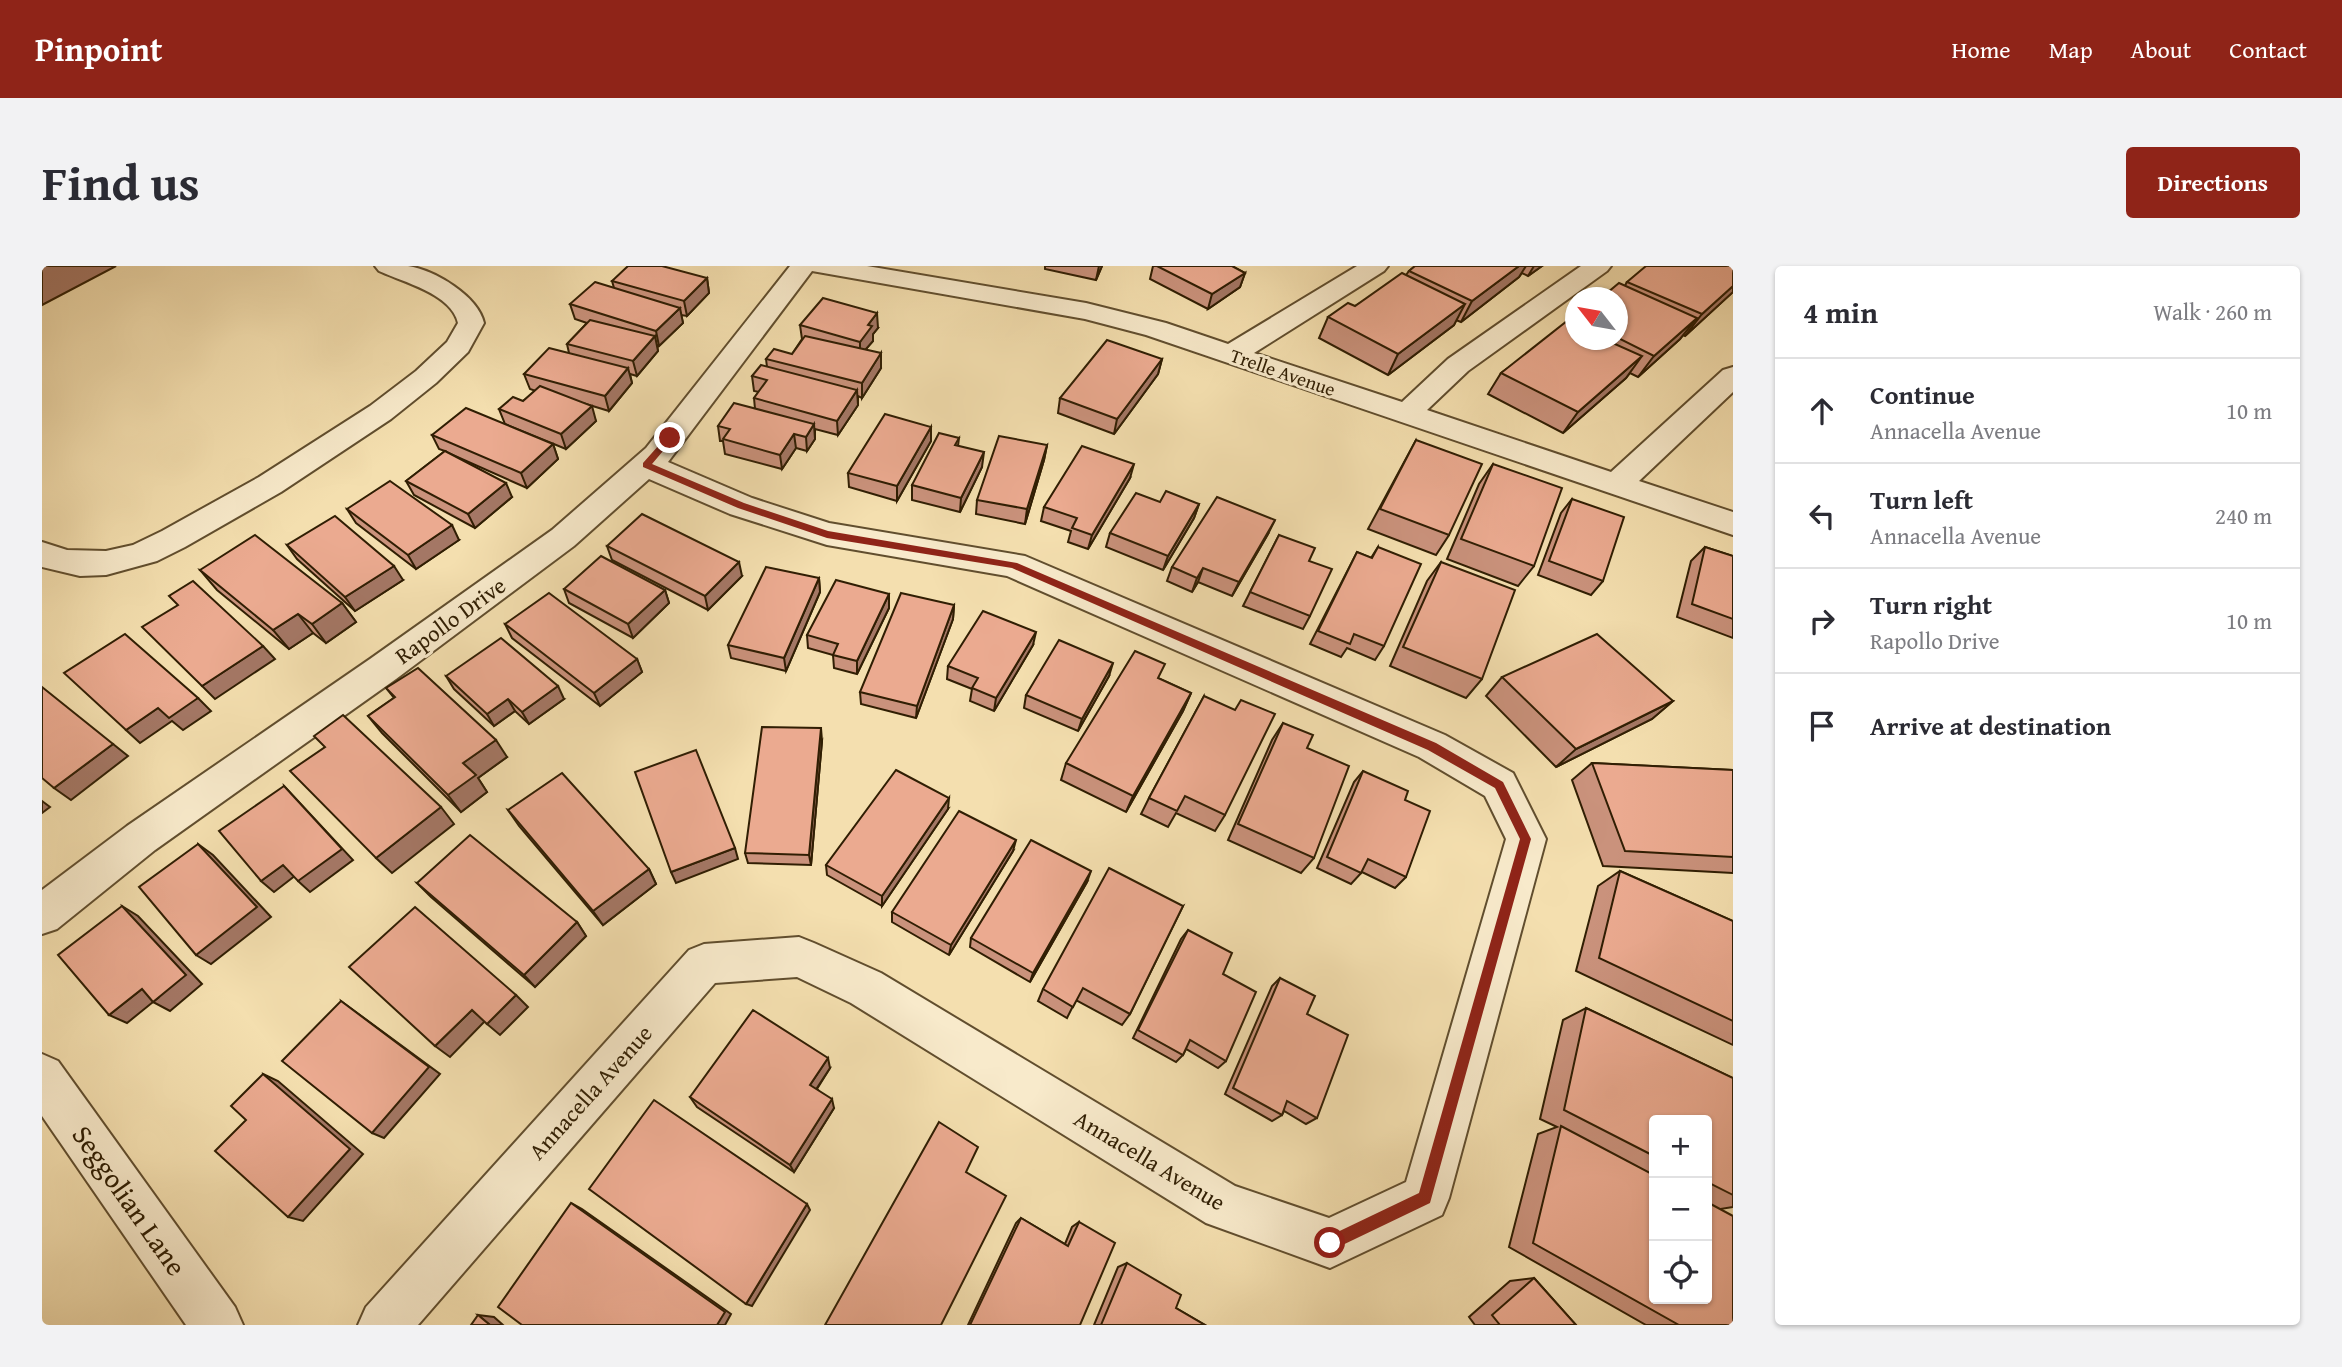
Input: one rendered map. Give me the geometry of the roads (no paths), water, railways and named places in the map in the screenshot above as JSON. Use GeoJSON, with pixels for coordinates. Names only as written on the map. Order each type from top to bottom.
{"type":"FeatureCollection","features":[{"type":"Feature","properties":{"kind":"street"},"geometry":{"type":"LineString","coordinates":[[42,554],[65,564],[93,565],[144,553],[303,464],[365,424],[441,365],[466,339],[471,322],[467,307],[453,296],[388,266]]}},
{"type":"Feature","properties":{"kind":"street","name":"Rapollo Drive"},"geometry":{"type":"LineString","coordinates":[[42,915],[141,838],[383,669],[563,538],[657,455],[803,266]]}},
{"type":"Feature","properties":{"kind":"street","name":"Trelle Avenue"},"geometry":{"type":"LineString","coordinates":[[822,266],[1086,311],[1156,329],[1733,524]]}},
{"type":"Feature","properties":{"kind":"street"},"geometry":{"type":"LineString","coordinates":[[1232,354],[1375,266]]}},
{"type":"Feature","properties":{"kind":"street"},"geometry":{"type":"LineString","coordinates":[[1406,414],[1458,365],[1598,266]]}},
{"type":"Feature","properties":{"kind":"street"},"geometry":{"type":"LineString","coordinates":[[1616,485],[1733,376]]}},
{"type":"Feature","properties":{"kind":"street","name":"Annacella Avenue"},"geometry":{"type":"LineString","coordinates":[[384,1325],[704,964],[799,957],[866,988],[1223,1206],[1330,1243],[1425,1198],[1526,839],[1499,785],[1432,746],[1013,565],[827,534],[741,506],[646,465]]}},
{"type":"Feature","properties":{"kind":"street","name":"Seggolian Lane"},"geometry":{"type":"LineString","coordinates":[[42,1077],[217,1325]]}}]}
